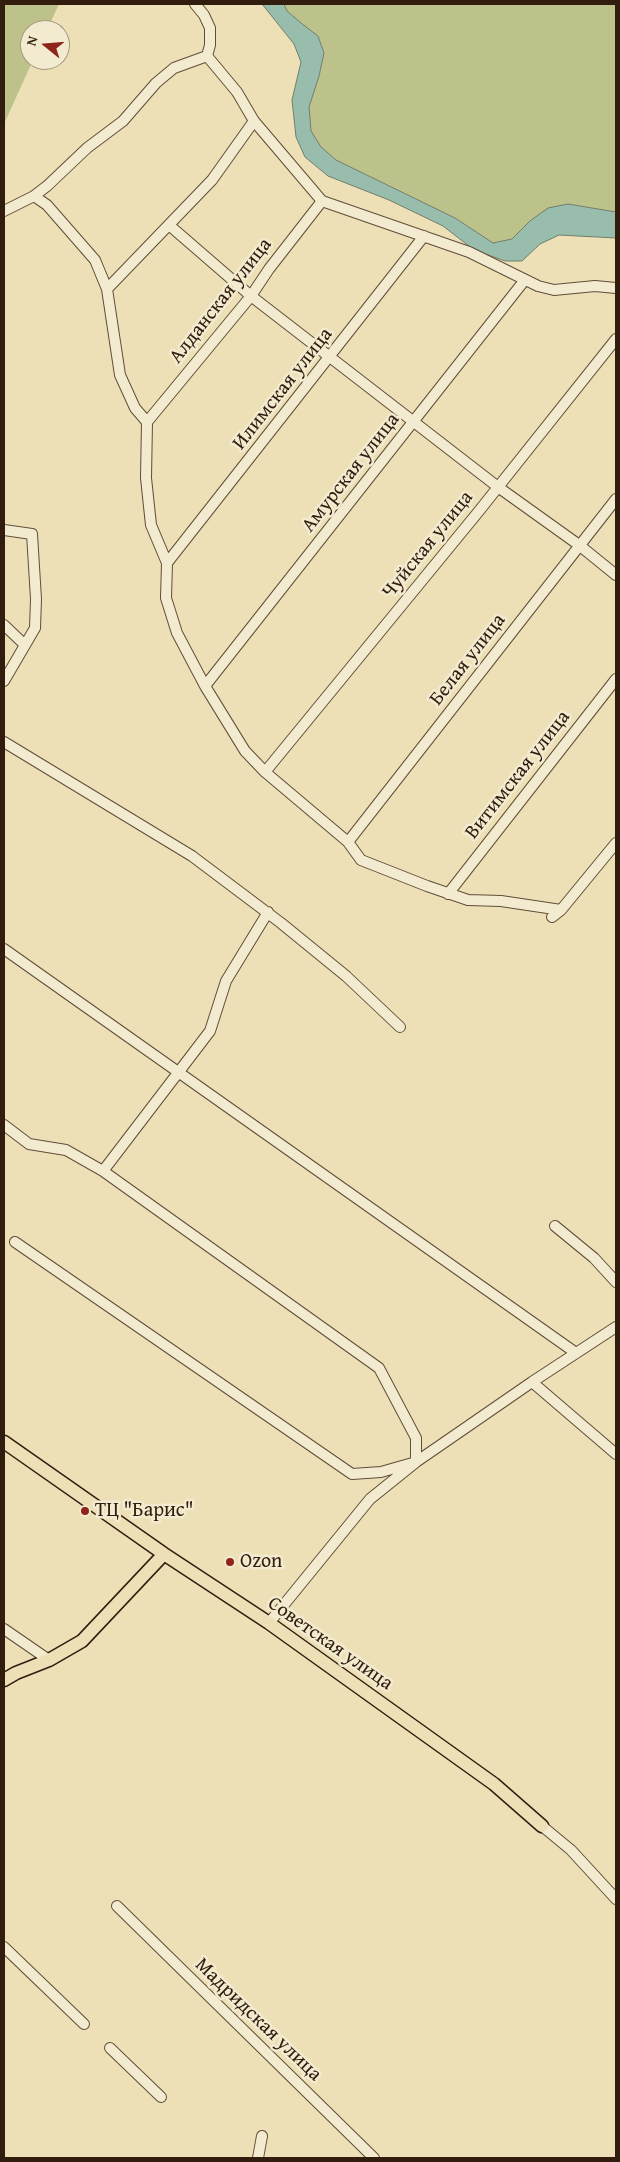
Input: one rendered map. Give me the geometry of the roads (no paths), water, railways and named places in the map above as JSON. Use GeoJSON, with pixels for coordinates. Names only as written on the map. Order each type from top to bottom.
{"type":"FeatureCollection","features":[{"type":"Feature","properties":{"kind":"main road","name":"Советская улица"},"geometry":{"type":"LineString","coordinates":[[4,1442],[164,1554],[269,1623],[494,1784],[542,1826]]}},
{"type":"Feature","properties":{"kind":"main road"},"geometry":{"type":"LineString","coordinates":[[4,1680],[16,1672],[49,1660],[82,1641],[164,1554]]}},
{"type":"Feature","properties":{"kind":"street"},"geometry":{"type":"LineString","coordinates":[[195,4],[204,15],[210,28],[208,56],[237,92],[254,121],[322,201],[469,252],[524,281],[554,290],[595,286],[616,288]]}},
{"type":"Feature","properties":{"kind":"street"},"geometry":{"type":"LineString","coordinates":[[4,210],[34,196],[87,148],[123,121],[156,83],[174,68],[208,56]]}},
{"type":"Feature","properties":{"kind":"street"},"geometry":{"type":"LineString","coordinates":[[107,289],[212,180],[254,121]]}},
{"type":"Feature","properties":{"kind":"street"},"geometry":{"type":"LineString","coordinates":[[34,196],[47,205],[95,260],[107,289],[120,375],[135,408],[147,422],[146,478],[151,525],[167,563],[166,598],[177,633],[205,686],[244,750],[265,772],[348,842],[361,860],[468,900],[501,901],[561,910]]}},
{"type":"Feature","properties":{"kind":"street","name":"Алданская улица"},"geometry":{"type":"LineString","coordinates":[[147,422],[251,296],[269,269],[322,201]]}},
{"type":"Feature","properties":{"kind":"street"},"geometry":{"type":"LineString","coordinates":[[169,225],[251,296],[498,487],[579,545],[616,575]]}},
{"type":"Feature","properties":{"kind":"street","name":"Илимская улица"},"geometry":{"type":"LineString","coordinates":[[167,563],[331,357],[424,236]]}},
{"type":"Feature","properties":{"kind":"street","name":"Амурская улица"},"geometry":{"type":"LineString","coordinates":[[205,686],[524,281]]}},
{"type":"Feature","properties":{"kind":"street","name":"Чуйская улица"},"geometry":{"type":"LineString","coordinates":[[265,772],[498,487],[616,339]]}},
{"type":"Feature","properties":{"kind":"street","name":"Белая улица"},"geometry":{"type":"LineString","coordinates":[[348,842],[616,499]]}},
{"type":"Feature","properties":{"kind":"street"},"geometry":{"type":"LineString","coordinates":[[4,530],[32,534],[36,599],[35,628],[4,681]]}},
{"type":"Feature","properties":{"kind":"street"},"geometry":{"type":"LineString","coordinates":[[4,625],[24,645]]}},
{"type":"Feature","properties":{"kind":"street","name":"Витимская улица"},"geometry":{"type":"LineString","coordinates":[[448,894],[616,679]]}},
{"type":"Feature","properties":{"kind":"street"},"geometry":{"type":"LineString","coordinates":[[4,742],[192,856],[268,912],[346,976],[400,1026]]}},
{"type":"Feature","properties":{"kind":"street"},"geometry":{"type":"LineString","coordinates":[[552,917],[561,910],[616,843]]}},
{"type":"Feature","properties":{"kind":"street"},"geometry":{"type":"LineString","coordinates":[[103,1171],[210,1031],[226,980],[268,912]]}},
{"type":"Feature","properties":{"kind":"street"},"geometry":{"type":"LineString","coordinates":[[4,949],[576,1353]]}},
{"type":"Feature","properties":{"kind":"street"},"geometry":{"type":"LineString","coordinates":[[4,1125],[29,1144],[66,1150],[103,1171],[379,1368],[416,1438],[416,1462]]}},
{"type":"Feature","properties":{"kind":"street"},"geometry":{"type":"LineString","coordinates":[[555,1226],[594,1258],[616,1282]]}},
{"type":"Feature","properties":{"kind":"street"},"geometry":{"type":"LineString","coordinates":[[15,1242],[352,1474],[381,1472],[416,1462]]}},
{"type":"Feature","properties":{"kind":"street"},"geometry":{"type":"LineString","coordinates":[[269,1623],[370,1499],[416,1462],[616,1327]]}},
{"type":"Feature","properties":{"kind":"street"},"geometry":{"type":"LineString","coordinates":[[532,1382],[616,1454]]}},
{"type":"Feature","properties":{"kind":"street"},"geometry":{"type":"LineString","coordinates":[[4,1629],[49,1660]]}},
{"type":"Feature","properties":{"kind":"street","name":"Советская улица"},"geometry":{"type":"LineString","coordinates":[[542,1826],[571,1850],[616,1899]]}},
{"type":"Feature","properties":{"kind":"street","name":"Мадридская улица"},"geometry":{"type":"LineString","coordinates":[[118,1906],[374,2158]]}},
{"type":"Feature","properties":{"kind":"street"},"geometry":{"type":"LineString","coordinates":[[4,1947],[84,2024]]}},
{"type":"Feature","properties":{"kind":"street"},"geometry":{"type":"LineString","coordinates":[[110,2048],[161,2097]]}},
{"type":"Feature","properties":{"kind":"street"},"geometry":{"type":"LineString","coordinates":[[258,2158],[262,2136]]}},
{"type":"Feature","properties":{"kind":"place","name":"ТЦ \"Барис\""},"geometry":{"type":"Point","coordinates":[85,1511]}},
{"type":"Feature","properties":{"kind":"place","name":"Ozon"},"geometry":{"type":"Point","coordinates":[230,1562]}}]}
